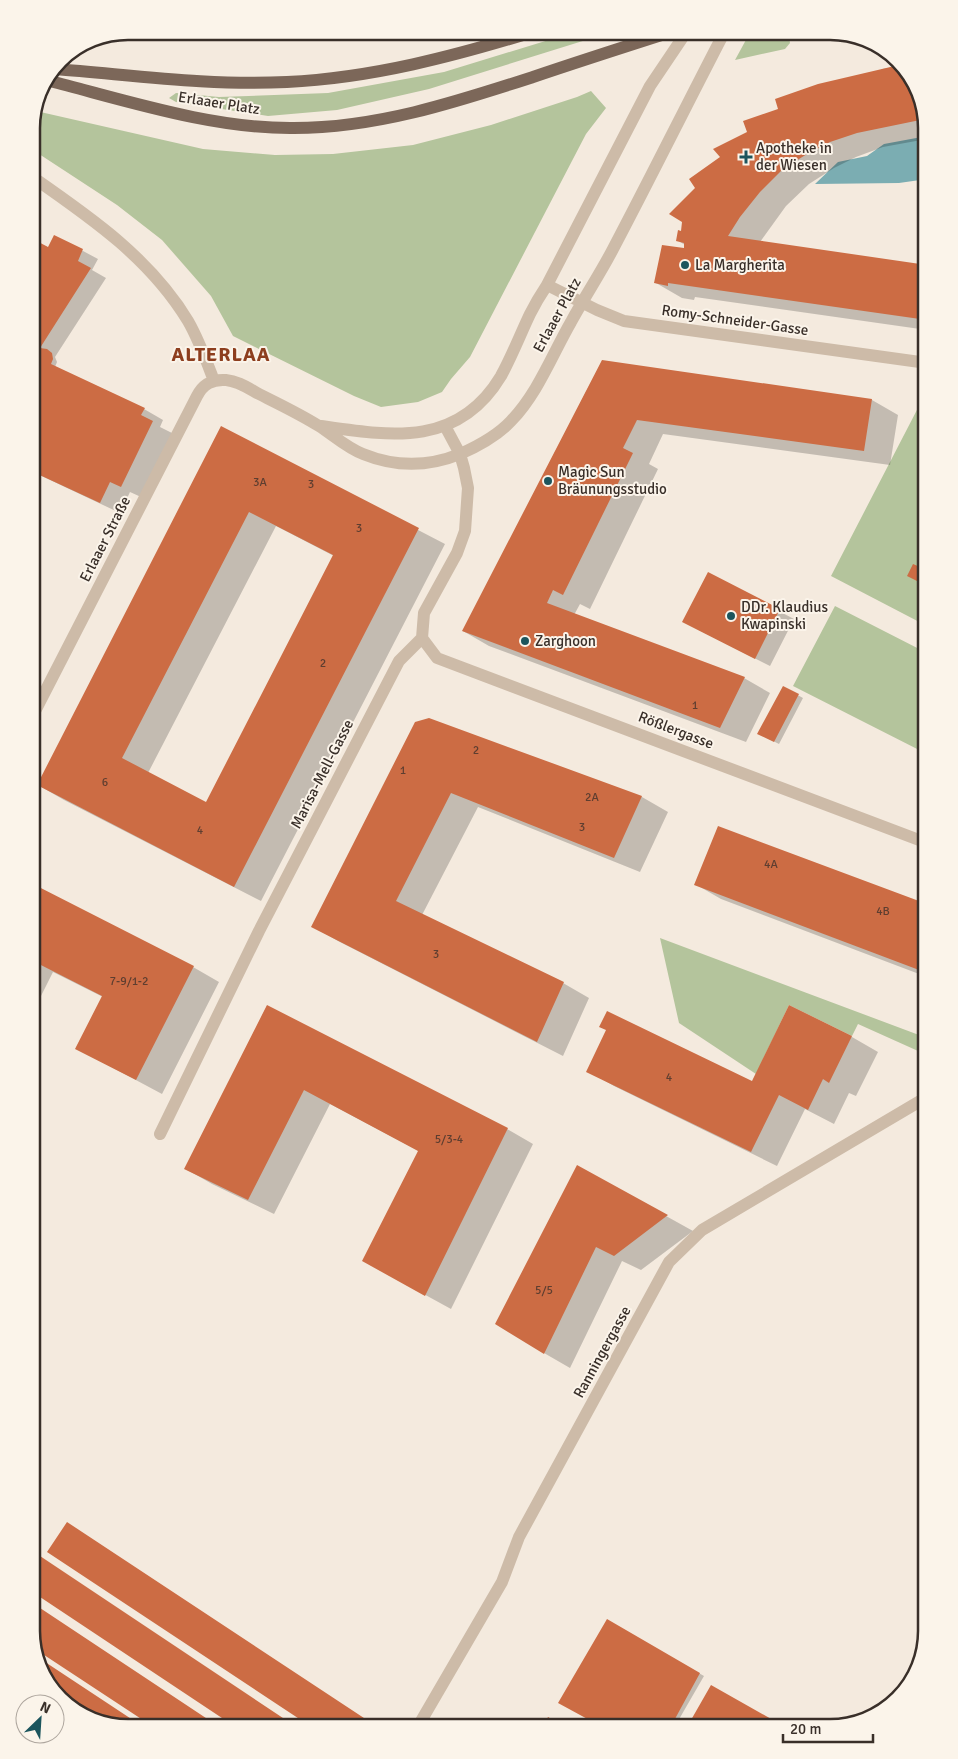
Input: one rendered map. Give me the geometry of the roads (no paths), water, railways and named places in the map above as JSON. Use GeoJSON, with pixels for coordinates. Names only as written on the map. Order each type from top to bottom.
{"type":"FeatureCollection","features":[{"type":"Feature","properties":{"kind":"main road","name":"Erlaaer Platz"},"geometry":{"type":"LineString","coordinates":[[62,70],[217,83],[304,81],[367,73],[409,65],[508,40]]}},
{"type":"Feature","properties":{"kind":"main road","name":"Erlaaer Platz"},"geometry":{"type":"LineString","coordinates":[[53,82],[198,117],[260,126],[293,128],[328,127],[401,116],[461,101],[647,40]]}},
{"type":"Feature","properties":{"kind":"street","name":"Erlaaer Platz"},"geometry":{"type":"LineString","coordinates":[[318,425],[373,434],[418,433],[445,426],[475,407],[500,378],[530,313],[547,285],[650,86],[681,40]]}},
{"type":"Feature","properties":{"kind":"street","name":"Erlaaer Platz"},"geometry":{"type":"LineString","coordinates":[[214,381],[224,380],[240,384],[318,425],[341,442],[362,454],[386,462],[405,465],[425,464],[460,454],[481,444],[510,422],[522,408],[541,378],[612,251],[721,40]]}},
{"type":"Feature","properties":{"kind":"street"},"geometry":{"type":"LineString","coordinates":[[40,183],[118,239],[148,270],[188,321],[214,381]]}},
{"type":"Feature","properties":{"kind":"street","name":"Romy-Schneider-Gasse"},"geometry":{"type":"LineString","coordinates":[[547,285],[624,321],[918,362]]}},
{"type":"Feature","properties":{"kind":"street","name":"Erlaaer Straße"},"geometry":{"type":"LineString","coordinates":[[40,701],[199,391],[203,386],[214,381]]}},
{"type":"Feature","properties":{"kind":"street"},"geometry":{"type":"LineString","coordinates":[[422,638],[424,613],[457,552],[465,531],[468,488],[460,454],[445,426]]}},
{"type":"Feature","properties":{"kind":"street","name":"Rößlergasse"},"geometry":{"type":"LineString","coordinates":[[422,638],[436,658],[918,840]]}},
{"type":"Feature","properties":{"kind":"street","name":"Marisa-Mell-Gasse"},"geometry":{"type":"LineString","coordinates":[[160,1134],[259,931],[399,661],[422,638]]}},
{"type":"Feature","properties":{"kind":"street","name":"Ranningergasse"},"geometry":{"type":"LineString","coordinates":[[422,1719],[502,1582],[519,1537],[669,1262],[702,1230],[918,1102]]}},
{"type":"Feature","properties":{"kind":"water"},"geometry":{"type":"Polygon","coordinates":[[[918,138],[918,180],[899,183],[815,184],[838,162],[867,156],[884,144],[918,138]]]}},
{"type":"Feature","properties":{"kind":"place","name":"Apotheke in der Wiesen"},"geometry":{"type":"Point","coordinates":[746,157]}},
{"type":"Feature","properties":{"kind":"place","name":"La Margherita"},"geometry":{"type":"Point","coordinates":[685,265]}},
{"type":"Feature","properties":{"kind":"place","name":"Magic Sun Bräunungsstudio"},"geometry":{"type":"Point","coordinates":[548,481]}},
{"type":"Feature","properties":{"kind":"place","name":"DDr. Klaudius Kwapinski"},"geometry":{"type":"Point","coordinates":[731,616]}},
{"type":"Feature","properties":{"kind":"place","name":"Zarghoon"},"geometry":{"type":"Point","coordinates":[525,641]}},
{"type":"Feature","properties":{"kind":"district","name":"ALTERLAA"},"geometry":{"type":"Point","coordinates":[221,354]}}]}
